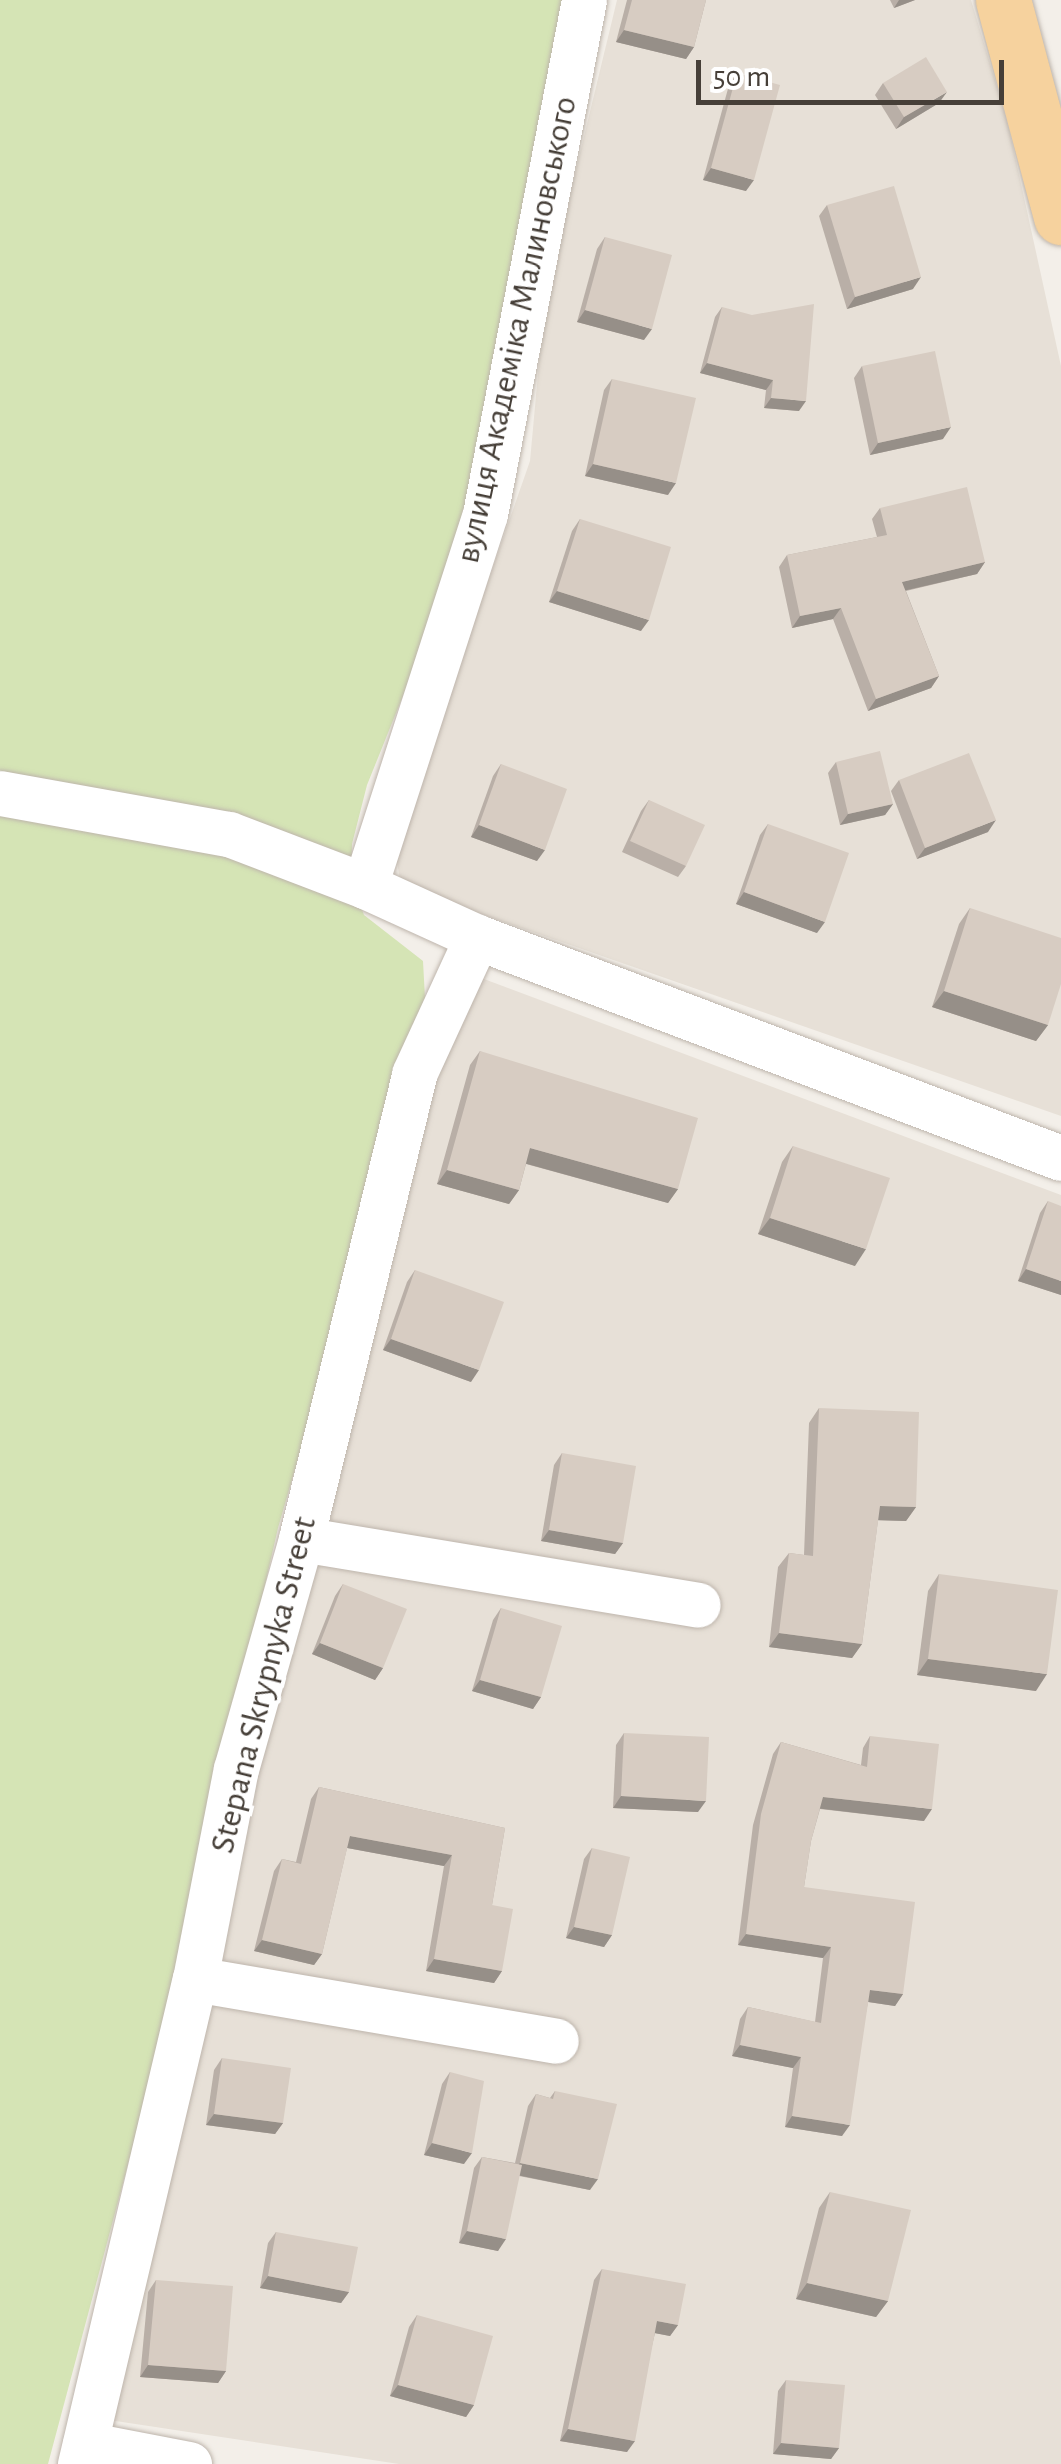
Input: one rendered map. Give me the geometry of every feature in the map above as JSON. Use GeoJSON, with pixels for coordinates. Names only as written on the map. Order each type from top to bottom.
{"type":"FeatureCollection","features":[{"type":"Feature","properties":{"kind":"main road"},"geometry":{"type":"LineString","coordinates":[[1003,0],[1044,88],[1061,216]]}},
{"type":"Feature","properties":{"kind":"street","name":"вулиця Академіка Малиновського"},"geometry":{"type":"LineString","coordinates":[[365,886],[485,514],[584,0]]}},
{"type":"Feature","properties":{"kind":"street"},"geometry":{"type":"LineString","coordinates":[[0,793],[229,834],[365,886],[477,937],[1061,1158]]}},
{"type":"Feature","properties":{"kind":"street","name":"Stepana Skrypnyka Street"},"geometry":{"type":"LineString","coordinates":[[189,2464],[83,2454],[195,1979],[236,1769],[302,1539],[414,1074],[477,937]]}},
{"type":"Feature","properties":{"kind":"street"},"geometry":{"type":"LineString","coordinates":[[302,1539],[698,1605]]}},
{"type":"Feature","properties":{"kind":"street"},"geometry":{"type":"LineString","coordinates":[[195,1979],[556,2041]]}},
{"type":"Feature","properties":{"kind":"shaded area"},"geometry":{"type":"Polygon","coordinates":[[[617,0],[971,0],[1007,120],[1061,366],[1061,1116],[401,886],[396,856],[411,802],[530,461],[545,298],[617,0]]]}},
{"type":"Feature","properties":{"kind":"shaded area"},"geometry":{"type":"Polygon","coordinates":[[[468,973],[1061,1195],[1061,2464],[399,2464],[109,2420],[292,1618],[430,1077],[468,973]]]}},
{"type":"Feature","properties":{"kind":"green space"},"geometry":{"type":"Polygon","coordinates":[[[0,0],[571,0],[499,400],[436,614],[367,785],[352,844],[351,881],[364,915],[423,961],[426,1017],[278,1528],[158,2052],[48,2464],[0,2464],[0,0]]]}},
{"type":"Feature","properties":{"kind":"building"},"geometry":{"type":"Polygon","coordinates":[[[632,0],[706,0],[694,47],[624,30],[632,0]]]}},
{"type":"Feature","properties":{"kind":"building"},"geometry":{"type":"Polygon","coordinates":[[[926,57],[947,92],[904,117],[883,83],[926,57]]]}},
{"type":"Feature","properties":{"kind":"building"},"geometry":{"type":"Polygon","coordinates":[[[737,73],[780,85],[754,180],[711,168],[737,73]]]}},
{"type":"Feature","properties":{"kind":"building"},"geometry":{"type":"Polygon","coordinates":[[[894,186],[921,277],[855,297],[827,205],[894,186]]]}},
{"type":"Feature","properties":{"kind":"building"},"geometry":{"type":"Polygon","coordinates":[[[605,237],[672,255],[652,329],[585,310],[605,237]]]}},
{"type":"Feature","properties":{"kind":"building"},"geometry":{"type":"Polygon","coordinates":[[[814,304],[806,401],[771,398],[773,380],[707,363],[722,307],[752,315],[814,304]]]}},
{"type":"Feature","properties":{"kind":"building"},"geometry":{"type":"Polygon","coordinates":[[[935,351],[951,427],[878,443],[862,366],[935,351]]]}},
{"type":"Feature","properties":{"kind":"building"},"geometry":{"type":"Polygon","coordinates":[[[612,379],[696,398],[676,483],[593,464],[612,379]]]}},
{"type":"Feature","properties":{"kind":"building"},"geometry":{"type":"Polygon","coordinates":[[[967,487],[985,562],[902,582],[939,676],[876,699],[841,608],[800,616],[787,555],[887,535],[880,508],[967,487]]]}},
{"type":"Feature","properties":{"kind":"building"},"geometry":{"type":"Polygon","coordinates":[[[580,519],[671,547],[649,620],[557,591],[580,519]]]}},
{"type":"Feature","properties":{"kind":"building"},"geometry":{"type":"Polygon","coordinates":[[[880,751],[893,804],[848,814],[836,762],[880,751]]]}},
{"type":"Feature","properties":{"kind":"building"},"geometry":{"type":"Polygon","coordinates":[[[969,753],[996,820],[925,848],[899,780],[969,753]]]}},
{"type":"Feature","properties":{"kind":"building"},"geometry":{"type":"Polygon","coordinates":[[[501,764],[567,789],[545,850],[479,825],[501,764]]]}},
{"type":"Feature","properties":{"kind":"building"},"geometry":{"type":"Polygon","coordinates":[[[649,800],[705,825],[686,866],[630,841],[649,800]]]}},
{"type":"Feature","properties":{"kind":"building"},"geometry":{"type":"Polygon","coordinates":[[[768,824],[849,853],[825,922],[744,892],[768,824]]]}},
{"type":"Feature","properties":{"kind":"building"},"geometry":{"type":"Polygon","coordinates":[[[970,908],[1061,938],[1061,984],[1048,1025],[944,991],[970,908]]]}},
{"type":"Feature","properties":{"kind":"building"},"geometry":{"type":"Polygon","coordinates":[[[480,1051],[698,1118],[678,1189],[530,1148],[519,1190],[447,1170],[480,1051]]]}},
{"type":"Feature","properties":{"kind":"building"},"geometry":{"type":"Polygon","coordinates":[[[793,1146],[890,1178],[866,1249],[770,1218],[793,1146]]]}},
{"type":"Feature","properties":{"kind":"building"},"geometry":{"type":"Polygon","coordinates":[[[1048,1201],[1061,1206],[1061,1281],[1026,1269],[1048,1201]]]}},
{"type":"Feature","properties":{"kind":"building"},"geometry":{"type":"Polygon","coordinates":[[[415,1270],[504,1302],[479,1370],[391,1339],[415,1270]]]}},
{"type":"Feature","properties":{"kind":"building"},"geometry":{"type":"Polygon","coordinates":[[[819,1408],[919,1412],[916,1507],[880,1506],[862,1644],[779,1633],[789,1553],[813,1556],[819,1408]]]}},
{"type":"Feature","properties":{"kind":"building"},"geometry":{"type":"Polygon","coordinates":[[[562,1453],[636,1466],[623,1543],[549,1530],[562,1453]]]}},
{"type":"Feature","properties":{"kind":"building"},"geometry":{"type":"Polygon","coordinates":[[[939,1574],[1058,1590],[1047,1674],[928,1659],[939,1574]]]}},
{"type":"Feature","properties":{"kind":"building"},"geometry":{"type":"Polygon","coordinates":[[[343,1584],[407,1609],[383,1668],[320,1643],[343,1584]]]}},
{"type":"Feature","properties":{"kind":"building"},"geometry":{"type":"Polygon","coordinates":[[[501,1608],[562,1626],[541,1697],[480,1680],[501,1608]]]}},
{"type":"Feature","properties":{"kind":"building"},"geometry":{"type":"Polygon","coordinates":[[[624,1733],[709,1737],[706,1801],[621,1796],[624,1733]]]}},
{"type":"Feature","properties":{"kind":"building"},"geometry":{"type":"Polygon","coordinates":[[[870,1736],[939,1744],[932,1809],[823,1797],[811,1841],[804,1887],[915,1902],[903,1994],[870,1990],[850,2125],[792,2116],[801,2057],[740,2045],[748,2007],[821,2023],[831,1947],[746,1934],[761,1814],[781,1742],[867,1767],[870,1736]]]}},
{"type":"Feature","properties":{"kind":"building"},"geometry":{"type":"Polygon","coordinates":[[[319,1787],[505,1828],[492,1905],[513,1909],[502,1971],[434,1959],[452,1855],[350,1836],[322,1954],[262,1940],[282,1859],[301,1864],[319,1787]]]}},
{"type":"Feature","properties":{"kind":"building"},"geometry":{"type":"Polygon","coordinates":[[[592,1848],[630,1857],[612,1935],[574,1927],[592,1848]]]}},
{"type":"Feature","properties":{"kind":"building"},"geometry":{"type":"Polygon","coordinates":[[[222,2058],[291,2068],[283,2123],[214,2114],[222,2058]]]}},
{"type":"Feature","properties":{"kind":"building"},"geometry":{"type":"Polygon","coordinates":[[[450,2072],[484,2081],[472,2153],[432,2143],[450,2072]]]}},
{"type":"Feature","properties":{"kind":"building"},"geometry":{"type":"Polygon","coordinates":[[[555,2091],[617,2104],[598,2179],[520,2163],[536,2094],[553,2099],[555,2091]]]}},
{"type":"Feature","properties":{"kind":"building"},"geometry":{"type":"Polygon","coordinates":[[[482,2157],[522,2165],[506,2239],[467,2231],[482,2157]]]}},
{"type":"Feature","properties":{"kind":"building"},"geometry":{"type":"Polygon","coordinates":[[[830,2192],[911,2210],[888,2301],[807,2283],[830,2192]]]}},
{"type":"Feature","properties":{"kind":"building"},"geometry":{"type":"Polygon","coordinates":[[[276,2232],[358,2247],[349,2292],[268,2276],[276,2232]]]}},
{"type":"Feature","properties":{"kind":"building"},"geometry":{"type":"Polygon","coordinates":[[[602,2269],[686,2284],[678,2325],[657,2321],[635,2441],[568,2429],[602,2269]]]}},
{"type":"Feature","properties":{"kind":"building"},"geometry":{"type":"Polygon","coordinates":[[[156,2280],[233,2286],[226,2371],[148,2365],[156,2280]]]}},
{"type":"Feature","properties":{"kind":"building"},"geometry":{"type":"Polygon","coordinates":[[[417,2315],[493,2336],[474,2405],[398,2385],[417,2315]]]}},
{"type":"Feature","properties":{"kind":"building"},"geometry":{"type":"Polygon","coordinates":[[[786,2380],[845,2385],[839,2448],[781,2443],[786,2380]]]}}]}
